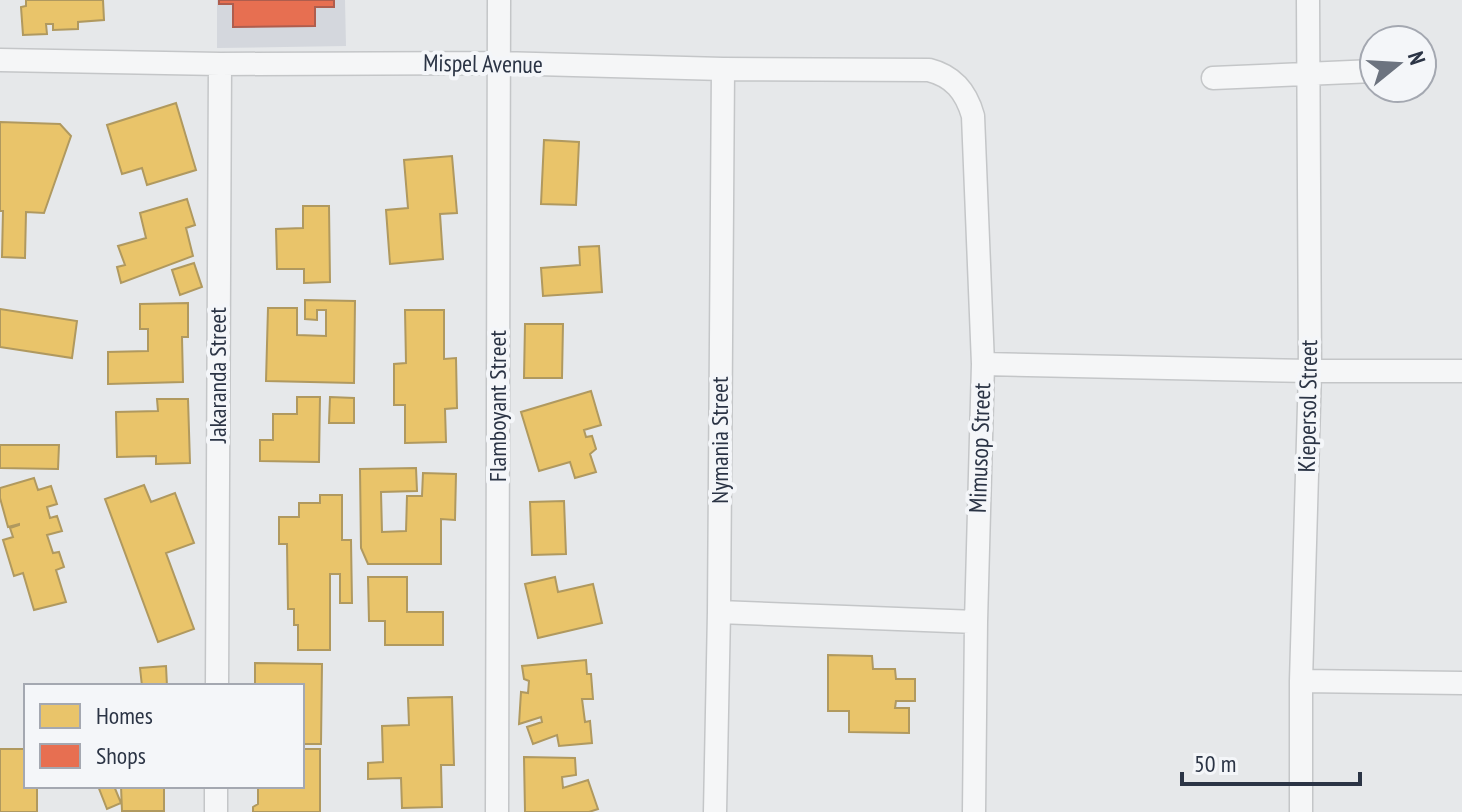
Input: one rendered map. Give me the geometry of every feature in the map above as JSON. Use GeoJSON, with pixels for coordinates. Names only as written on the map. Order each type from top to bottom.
{"type":"FeatureCollection","features":[{"type":"Feature","properties":{"kind":"street","name":"Flamboyant Street"},"geometry":{"type":"LineString","coordinates":[[497,812],[499,0]]}},
{"type":"Feature","properties":{"kind":"street","name":"Kiepersol Street"},"geometry":{"type":"LineString","coordinates":[[1301,812],[1301,681],[1310,371],[1308,0]]}},
{"type":"Feature","properties":{"kind":"street","name":"Mispel Avenue"},"geometry":{"type":"LineString","coordinates":[[0,60],[929,70],[944,74],[960,88]]}},
{"type":"Feature","properties":{"kind":"street","name":"Jakaranda Street"},"geometry":{"type":"LineString","coordinates":[[217,684],[220,64]]}},
{"type":"Feature","properties":{"kind":"street","name":"Nymania Street"},"geometry":{"type":"LineString","coordinates":[[715,812],[723,69]]}},
{"type":"Feature","properties":{"kind":"street"},"geometry":{"type":"LineString","coordinates":[[1213,78],[1358,72]]}},
{"type":"Feature","properties":{"kind":"street","name":"Mimusop Street"},"geometry":{"type":"LineString","coordinates":[[960,88],[973,116],[983,364],[974,812]]}},
{"type":"Feature","properties":{"kind":"street"},"geometry":{"type":"LineString","coordinates":[[983,364],[1462,371]]}},
{"type":"Feature","properties":{"kind":"street"},"geometry":{"type":"LineString","coordinates":[[719,612],[976,622]]}},
{"type":"Feature","properties":{"kind":"street"},"geometry":{"type":"LineString","coordinates":[[1301,681],[1462,683]]}},
{"type":"Feature","properties":{"kind":"street"},"geometry":{"type":"LineString","coordinates":[[216,788],[216,812]]}},
{"type":"Feature","properties":{"kind":"shaded area"},"geometry":{"type":"Polygon","coordinates":[[[217,0],[345,0],[346,46],[217,48],[217,0]]]}},
{"type":"Feature","properties":{"kind":"building: Homes"},"geometry":{"type":"Polygon","coordinates":[[[26,0],[103,0],[104,20],[78,22],[78,29],[53,30],[53,24],[46,24],[47,34],[23,35],[21,7],[26,6],[26,0]]]}},
{"type":"Feature","properties":{"kind":"building: Homes"},"geometry":{"type":"Polygon","coordinates":[[[176,103],[196,170],[147,185],[142,168],[122,174],[107,125],[176,103]]]}},
{"type":"Feature","properties":{"kind":"building: Homes"},"geometry":{"type":"Polygon","coordinates":[[[0,122],[60,124],[71,136],[44,213],[26,212],[25,258],[2,257],[0,122]]]}},
{"type":"Feature","properties":{"kind":"building: Homes"},"geometry":{"type":"Polygon","coordinates":[[[544,140],[579,142],[576,205],[541,204],[544,140]]]}},
{"type":"Feature","properties":{"kind":"building: Homes"},"geometry":{"type":"Polygon","coordinates":[[[452,156],[457,213],[440,214],[443,259],[390,264],[386,210],[408,208],[404,160],[452,156]]]}},
{"type":"Feature","properties":{"kind":"building: Homes"},"geometry":{"type":"Polygon","coordinates":[[[187,199],[195,225],[186,228],[193,256],[121,283],[117,267],[125,265],[118,246],[146,238],[140,213],[187,199]]]}},
{"type":"Feature","properties":{"kind":"building: Homes"},"geometry":{"type":"Polygon","coordinates":[[[303,206],[329,206],[330,282],[304,283],[304,269],[277,269],[276,229],[303,228],[303,206]]]}},
{"type":"Feature","properties":{"kind":"building: Homes"},"geometry":{"type":"Polygon","coordinates":[[[599,246],[602,292],[543,296],[541,268],[580,265],[579,247],[599,246]]]}},
{"type":"Feature","properties":{"kind":"building: Homes"},"geometry":{"type":"Polygon","coordinates":[[[194,263],[202,287],[180,295],[172,270],[194,263]]]}},
{"type":"Feature","properties":{"kind":"building: Homes"},"geometry":{"type":"Polygon","coordinates":[[[305,300],[355,301],[354,383],[266,381],[268,308],[297,308],[297,335],[326,336],[326,310],[317,310],[317,320],[305,319],[305,300]]]}},
{"type":"Feature","properties":{"kind":"building: Homes"},"geometry":{"type":"Polygon","coordinates":[[[188,303],[188,337],[182,337],[183,382],[108,384],[108,352],[148,351],[148,329],[140,329],[140,304],[188,303]]]}},
{"type":"Feature","properties":{"kind":"building: Homes"},"geometry":{"type":"Polygon","coordinates":[[[0,309],[77,321],[72,358],[0,347],[0,309]]]}},
{"type":"Feature","properties":{"kind":"building: Homes"},"geometry":{"type":"Polygon","coordinates":[[[405,310],[444,310],[444,359],[456,358],[457,408],[445,409],[446,442],[405,443],[405,405],[394,405],[394,364],[406,363],[405,310]]]}},
{"type":"Feature","properties":{"kind":"building: Homes"},"geometry":{"type":"Polygon","coordinates":[[[525,324],[563,324],[562,378],[524,378],[525,324]]]}},
{"type":"Feature","properties":{"kind":"building: Homes"},"geometry":{"type":"Polygon","coordinates":[[[591,391],[601,425],[584,430],[586,437],[592,436],[596,449],[590,454],[596,472],[575,478],[570,462],[539,471],[521,412],[591,391]]]}},
{"type":"Feature","properties":{"kind":"building: Homes"},"geometry":{"type":"Polygon","coordinates":[[[297,397],[320,397],[319,462],[260,461],[260,440],[273,440],[273,414],[297,414],[297,397]]]}},
{"type":"Feature","properties":{"kind":"building: Homes"},"geometry":{"type":"Polygon","coordinates":[[[330,397],[354,398],[354,423],[329,423],[330,397]]]}},
{"type":"Feature","properties":{"kind":"building: Homes"},"geometry":{"type":"Polygon","coordinates":[[[157,399],[188,399],[190,463],[156,464],[156,456],[117,457],[116,412],[158,411],[157,399]]]}},
{"type":"Feature","properties":{"kind":"building: Homes"},"geometry":{"type":"Polygon","coordinates":[[[0,445],[59,445],[58,469],[0,468],[0,445]]]}},
{"type":"Feature","properties":{"kind":"building: Homes"},"geometry":{"type":"Polygon","coordinates":[[[416,468],[417,491],[381,492],[382,532],[406,531],[407,496],[422,496],[423,473],[456,474],[455,520],[441,519],[441,564],[368,564],[361,548],[360,469],[416,468]]]}},
{"type":"Feature","properties":{"kind":"building: Homes"},"geometry":{"type":"Polygon","coordinates":[[[34,478],[38,490],[51,486],[57,504],[47,507],[50,518],[57,516],[62,531],[47,535],[53,553],[59,552],[64,567],[56,570],[66,602],[34,610],[23,573],[14,576],[3,540],[13,537],[10,528],[19,524],[8,527],[0,488],[34,478]]]}},
{"type":"Feature","properties":{"kind":"building: Homes"},"geometry":{"type":"Polygon","coordinates":[[[144,485],[151,502],[175,493],[194,543],[166,553],[194,629],[158,642],[105,499],[144,485]]]}},
{"type":"Feature","properties":{"kind":"building: Homes"},"geometry":{"type":"Polygon","coordinates":[[[320,495],[342,495],[342,540],[351,540],[352,603],[340,603],[340,574],[330,574],[330,650],[298,650],[298,625],[294,625],[294,609],[288,609],[287,544],[279,544],[279,517],[299,517],[299,503],[320,503],[320,495]]]}},
{"type":"Feature","properties":{"kind":"building: Homes"},"geometry":{"type":"Polygon","coordinates":[[[564,501],[566,554],[532,555],[530,502],[564,501]]]}},
{"type":"Feature","properties":{"kind":"building: Homes"},"geometry":{"type":"Polygon","coordinates":[[[368,577],[407,577],[407,612],[443,612],[443,645],[385,645],[385,621],[369,621],[368,577]]]}},
{"type":"Feature","properties":{"kind":"building: Homes"},"geometry":{"type":"Polygon","coordinates":[[[555,577],[558,592],[593,584],[602,623],[538,638],[525,584],[555,577]]]}},
{"type":"Feature","properties":{"kind":"building: Homes"},"geometry":{"type":"Polygon","coordinates":[[[828,655],[872,656],[873,669],[895,669],[896,679],[915,679],[915,701],[896,701],[895,708],[909,708],[909,733],[849,732],[849,711],[828,711],[828,655]]]}},
{"type":"Feature","properties":{"kind":"building: Homes"},"geometry":{"type":"Polygon","coordinates":[[[586,660],[587,674],[591,674],[593,699],[582,699],[585,722],[590,721],[592,743],[559,746],[557,735],[533,744],[527,727],[542,722],[541,717],[519,724],[521,692],[528,693],[529,681],[524,679],[522,666],[586,660]]]}},
{"type":"Feature","properties":{"kind":"building: Homes"},"geometry":{"type":"Polygon","coordinates":[[[255,663],[322,664],[321,744],[304,744],[304,684],[255,684],[255,663]]]}},
{"type":"Feature","properties":{"kind":"building: Homes"},"geometry":{"type":"Polygon","coordinates":[[[166,666],[167,684],[142,684],[140,668],[166,666]]]}},
{"type":"Feature","properties":{"kind":"building: Homes"},"geometry":{"type":"Polygon","coordinates":[[[452,697],[454,765],[441,765],[442,807],[402,808],[401,778],[368,779],[368,763],[383,762],[382,726],[409,725],[408,698],[452,697]]]}},
{"type":"Feature","properties":{"kind":"building: Homes"},"geometry":{"type":"Polygon","coordinates":[[[0,749],[24,749],[24,788],[37,788],[37,812],[0,812],[0,749]]]}},
{"type":"Feature","properties":{"kind":"building: Homes"},"geometry":{"type":"Polygon","coordinates":[[[304,749],[320,749],[320,812],[253,812],[253,807],[258,804],[258,788],[304,788],[304,749]]]}},
{"type":"Feature","properties":{"kind":"building: Homes"},"geometry":{"type":"Polygon","coordinates":[[[524,757],[575,758],[576,775],[562,777],[563,788],[588,780],[598,809],[589,812],[525,812],[524,757]]]}},
{"type":"Feature","properties":{"kind":"building: Homes"},"geometry":{"type":"Polygon","coordinates":[[[99,788],[115,788],[121,803],[107,809],[99,788]]]}},
{"type":"Feature","properties":{"kind":"building: Homes"},"geometry":{"type":"Polygon","coordinates":[[[121,788],[164,788],[164,811],[122,811],[121,788]]]}},
{"type":"Feature","properties":{"kind":"building: Shops"},"geometry":{"type":"Polygon","coordinates":[[[219,0],[334,0],[334,7],[315,7],[315,26],[233,27],[233,4],[219,4],[219,0]]]}}]}
